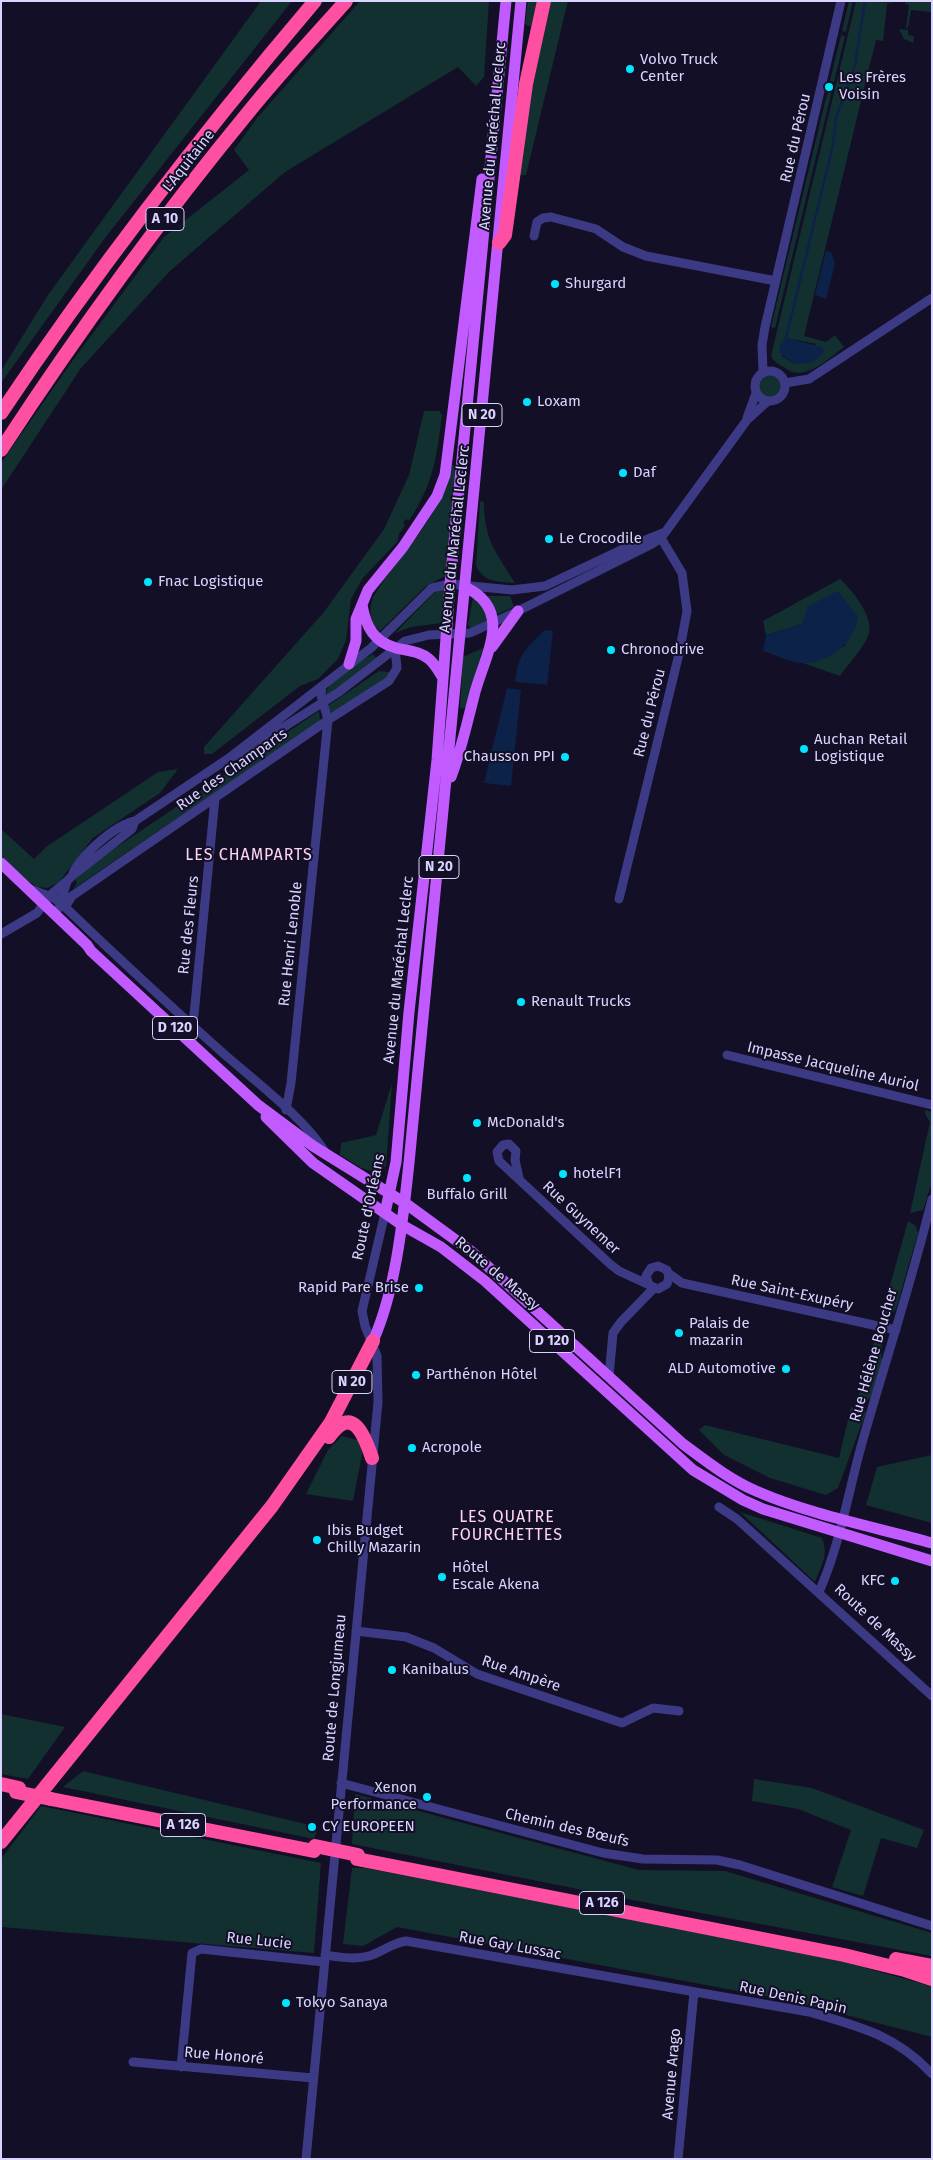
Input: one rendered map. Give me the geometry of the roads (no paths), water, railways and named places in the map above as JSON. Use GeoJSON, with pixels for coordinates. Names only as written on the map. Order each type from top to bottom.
{"type":"FeatureCollection","features":[{"type":"Feature","properties":{"kind":"highway","name":"L'Aquitaine"},"geometry":{"type":"LineString","coordinates":[[1,412],[151,202],[224,109],[315,1]]}},
{"type":"Feature","properties":{"kind":"highway","name":"L'Aquitaine"},"geometry":{"type":"LineString","coordinates":[[1,450],[90,320],[160,225],[251,108],[346,1]]}},
{"type":"Feature","properties":{"kind":"highway"},"geometry":{"type":"LineString","coordinates":[[499,243],[505,236],[526,84],[544,1]]}},
{"type":"Feature","properties":{"kind":"highway","name":"N 20"},"geometry":{"type":"LineString","coordinates":[[317,1444],[331,1422],[373,1341]]}},
{"type":"Feature","properties":{"kind":"highway"},"geometry":{"type":"LineString","coordinates":[[1,1842],[272,1506],[317,1444],[327,1439],[336,1426],[351,1424],[363,1432],[372,1458]]}},
{"type":"Feature","properties":{"kind":"highway","name":"A 126"},"geometry":{"type":"LineString","coordinates":[[1,1784],[18,1790],[52,1797],[825,1951],[932,1979]]}},
{"type":"Feature","properties":{"kind":"highway","name":"A 126"},"geometry":{"type":"LineString","coordinates":[[1,1789],[18,1790]]}},
{"type":"Feature","properties":{"kind":"highway","name":"A 126"},"geometry":{"type":"LineString","coordinates":[[358,1857],[932,1966]]}},
{"type":"Feature","properties":{"kind":"main road","name":"Avenue du Maréchal Leclerc"},"geometry":{"type":"LineString","coordinates":[[403,1076],[437,760],[450,584],[494,145],[493,124],[506,1]]}},
{"type":"Feature","properties":{"kind":"main road","name":"Avenue du Maréchal Leclerc"},"geometry":{"type":"LineString","coordinates":[[416,1079],[447,788],[499,243],[498,226],[521,1]]}},
{"type":"Feature","properties":{"kind":"main road"},"geometry":{"type":"LineString","coordinates":[[349,664],[356,641],[356,619],[368,590],[403,547],[437,496],[445,475],[487,134],[493,124]]}},
{"type":"Feature","properties":{"kind":"main road"},"geometry":{"type":"LineString","coordinates":[[465,587],[482,598],[493,623],[492,647]]}},
{"type":"Feature","properties":{"kind":"main road"},"geometry":{"type":"LineString","coordinates":[[362,604],[367,627],[380,640],[396,648],[413,650],[428,659],[443,678]]}},
{"type":"Feature","properties":{"kind":"main road"},"geometry":{"type":"LineString","coordinates":[[447,788],[457,763],[474,692],[492,647],[518,611]]}},
{"type":"Feature","properties":{"kind":"main road"},"geometry":{"type":"LineString","coordinates":[[1,862],[91,951]]}},
{"type":"Feature","properties":{"kind":"main road","name":"D 120"},"geometry":{"type":"LineString","coordinates":[[1,871],[44,903],[84,949],[91,951],[258,1105]]}},
{"type":"Feature","properties":{"kind":"main road","name":"Route d'Orléans"},"geometry":{"type":"LineString","coordinates":[[385,1213],[396,1162],[403,1076]]}},
{"type":"Feature","properties":{"kind":"main road","name":"Route d'Orléans"},"geometry":{"type":"LineString","coordinates":[[402,1224],[416,1079]]}},
{"type":"Feature","properties":{"kind":"main road","name":"Route de Massy"},"geometry":{"type":"LineString","coordinates":[[258,1105],[326,1154],[405,1203],[472,1252],[683,1444],[715,1468],[756,1491],[932,1543]]}},
{"type":"Feature","properties":{"kind":"main road","name":"Route de Massy"},"geometry":{"type":"LineString","coordinates":[[258,1105],[273,1124],[313,1163],[385,1213],[441,1248],[485,1281],[693,1470],[763,1509],[839,1534],[932,1561]]}},
{"type":"Feature","properties":{"kind":"main road","name":"N 20"},"geometry":{"type":"LineString","coordinates":[[373,1341],[381,1324],[402,1224]]}},
{"type":"Feature","properties":{"kind":"street","name":"Rue du Pérou"},"geometry":{"type":"LineString","coordinates":[[763,372],[762,345],[841,1]]}},
{"type":"Feature","properties":{"kind":"street"},"geometry":{"type":"LineString","coordinates":[[534,236],[537,222],[543,218],[551,217],[596,229],[623,247],[646,256],[776,281]]}},
{"type":"Feature","properties":{"kind":"street"},"geometry":{"type":"LineString","coordinates":[[785,383],[809,379],[932,298]]}},
{"type":"Feature","properties":{"kind":"street"},"geometry":{"type":"LineString","coordinates":[[446,634],[461,635],[493,623],[626,557],[662,535],[747,420],[768,401],[779,398],[785,389],[785,383],[777,372],[763,372],[755,383],[756,393],[747,420]]}},
{"type":"Feature","properties":{"kind":"street"},"geometry":{"type":"LineString","coordinates":[[756,393],[768,401]]}},
{"type":"Feature","properties":{"kind":"street","name":"Rue du Pérou"},"geometry":{"type":"LineString","coordinates":[[618,899],[679,654],[687,611],[682,573],[662,535]]}},
{"type":"Feature","properties":{"kind":"street"},"geometry":{"type":"LineString","coordinates":[[450,584],[465,587],[512,590],[545,586],[623,549],[662,535]]}},
{"type":"Feature","properties":{"kind":"street","name":"Rue des Champarts"},"geometry":{"type":"LineString","coordinates":[[60,919],[62,904],[70,879],[78,864],[96,845],[229,758],[380,640],[428,592],[436,586],[450,584]]}},
{"type":"Feature","properties":{"kind":"street","name":"Rue des Champarts"},"geometry":{"type":"LineString","coordinates":[[229,758],[244,753],[322,703],[384,659],[396,648],[416,637],[446,634]]}},
{"type":"Feature","properties":{"kind":"street","name":"Rue des Champarts"},"geometry":{"type":"LineString","coordinates":[[62,904],[328,720],[389,681],[396,668],[396,648]]}},
{"type":"Feature","properties":{"kind":"street"},"geometry":{"type":"LineString","coordinates":[[322,686],[322,703],[328,720]]}},
{"type":"Feature","properties":{"kind":"street","name":"Rue Henri Lenoble"},"geometry":{"type":"LineString","coordinates":[[286,1110],[291,1083],[328,720]]}},
{"type":"Feature","properties":{"kind":"street","name":"Rue des Fleurs"},"geometry":{"type":"LineString","coordinates":[[190,1024],[194,1014],[215,798]]}},
{"type":"Feature","properties":{"kind":"street","name":"Rue des Champarts"},"geometry":{"type":"LineString","coordinates":[[1,934],[44,903],[70,879]]}},
{"type":"Feature","properties":{"kind":"street","name":"Route de Massy"},"geometry":{"type":"LineString","coordinates":[[44,903],[62,904],[190,1024],[263,1088],[317,1140],[326,1154]]}},
{"type":"Feature","properties":{"kind":"street","name":"Impasse Jacqueline Auriol"},"geometry":{"type":"LineString","coordinates":[[727,1055],[932,1105]]}},
{"type":"Feature","properties":{"kind":"street"},"geometry":{"type":"LineString","coordinates":[[515,1160],[510,1164],[501,1163],[497,1158],[500,1146],[506,1144],[512,1146],[516,1151],[515,1160],[519,1178]]}},
{"type":"Feature","properties":{"kind":"street","name":"Rue Guynemer"},"geometry":{"type":"LineString","coordinates":[[501,1163],[610,1264],[652,1287]]}},
{"type":"Feature","properties":{"kind":"street","name":"Rue Hélène Boucher"},"geometry":{"type":"LineString","coordinates":[[844,1518],[858,1457],[928,1227],[932,1199]]}},
{"type":"Feature","properties":{"kind":"street","name":"Route d'Orléans"},"geometry":{"type":"LineString","coordinates":[[373,1341],[365,1326],[362,1311],[385,1213]]}},
{"type":"Feature","properties":{"kind":"street"},"geometry":{"type":"LineString","coordinates":[[609,1376],[613,1333],[652,1287],[665,1286],[669,1281],[668,1273],[664,1268],[658,1266],[627,1274]]}},
{"type":"Feature","properties":{"kind":"street"},"geometry":{"type":"LineString","coordinates":[[648,1270],[646,1279],[652,1287]]}},
{"type":"Feature","properties":{"kind":"street","name":"Rue Saint-Exupéry"},"geometry":{"type":"LineString","coordinates":[[668,1273],[682,1283]]}},
{"type":"Feature","properties":{"kind":"street","name":"Rue Saint-Exupéry"},"geometry":{"type":"LineString","coordinates":[[665,1286],[682,1283],[896,1330]]}},
{"type":"Feature","properties":{"kind":"street","name":"Route de Longjumeau"},"geometry":{"type":"LineString","coordinates":[[306,2159],[372,1458],[379,1371],[373,1341]]}},
{"type":"Feature","properties":{"kind":"street","name":"Route de Massy"},"geometry":{"type":"LineString","coordinates":[[719,1507],[737,1519],[820,1592],[932,1696]]}},
{"type":"Feature","properties":{"kind":"street","name":"Route de Massy"},"geometry":{"type":"LineString","coordinates":[[820,1592],[844,1518]]}},
{"type":"Feature","properties":{"kind":"street","name":"Rue Ampère"},"geometry":{"type":"LineString","coordinates":[[356,1631],[406,1637],[434,1648],[478,1674],[622,1723],[653,1708],[679,1711]]}},
{"type":"Feature","properties":{"kind":"street","name":"Chemin des Bœufs"},"geometry":{"type":"LineString","coordinates":[[341,1783],[603,1853],[643,1859],[717,1860],[740,1864],[932,1926]]}},
{"type":"Feature","properties":{"kind":"street","name":"Rue Gay Lussac"},"geometry":{"type":"LineString","coordinates":[[324,1958],[370,1956],[397,1942],[406,1941],[694,1992]]}},
{"type":"Feature","properties":{"kind":"street","name":"Rue Lucie"},"geometry":{"type":"LineString","coordinates":[[181,2067],[192,1953],[201,1949],[324,1958]]}},
{"type":"Feature","properties":{"kind":"street","name":"Rue Denis Papin"},"geometry":{"type":"LineString","coordinates":[[694,1992],[809,2012],[856,2026],[904,2048],[932,2074]]}},
{"type":"Feature","properties":{"kind":"street","name":"Avenue Arago"},"geometry":{"type":"LineString","coordinates":[[678,2159],[694,1992]]}},
{"type":"Feature","properties":{"kind":"street","name":"Rue Honoré"},"geometry":{"type":"LineString","coordinates":[[133,2062],[313,2078]]}},
{"type":"Feature","properties":{"kind":"water"},"geometry":{"type":"Polygon","coordinates":[[[826,251],[831,252],[835,264],[826,299],[815,295],[826,251]]]}},
{"type":"Feature","properties":{"kind":"water"},"geometry":{"type":"Polygon","coordinates":[[[786,338],[822,347],[824,351],[814,361],[801,364],[792,363],[779,352],[781,342],[786,338]]]}},
{"type":"Feature","properties":{"kind":"water"},"geometry":{"type":"Polygon","coordinates":[[[838,591],[858,617],[852,635],[839,650],[823,659],[804,663],[788,660],[763,651],[766,635],[802,624],[808,606],[838,591]]]}},
{"type":"Feature","properties":{"kind":"water"},"geometry":{"type":"Polygon","coordinates":[[[545,630],[553,631],[547,685],[515,682],[518,665],[524,652],[545,630]]]}},
{"type":"Feature","properties":{"kind":"water"},"geometry":{"type":"Polygon","coordinates":[[[507,688],[521,690],[511,786],[484,783],[507,688]]]}},
{"type":"Feature","properties":{"kind":"waterway"},"geometry":{"type":"LineString","coordinates":[[786,338],[833,145],[836,118],[855,65],[865,1]]}},
{"type":"Feature","properties":{"kind":"place","name":"Volvo Truck Center"},"geometry":{"type":"Point","coordinates":[630,69]}},
{"type":"Feature","properties":{"kind":"place","name":"Les Frères Voisin"},"geometry":{"type":"Point","coordinates":[829,87]}},
{"type":"Feature","properties":{"kind":"place","name":"Shurgard"},"geometry":{"type":"Point","coordinates":[555,284]}},
{"type":"Feature","properties":{"kind":"place","name":"Loxam"},"geometry":{"type":"Point","coordinates":[527,402]}},
{"type":"Feature","properties":{"kind":"place","name":"Daf"},"geometry":{"type":"Point","coordinates":[623,473]}},
{"type":"Feature","properties":{"kind":"place","name":"Le Crocodile"},"geometry":{"type":"Point","coordinates":[549,539]}},
{"type":"Feature","properties":{"kind":"place","name":"Fnac Logistique"},"geometry":{"type":"Point","coordinates":[148,582]}},
{"type":"Feature","properties":{"kind":"place","name":"Chronodrive"},"geometry":{"type":"Point","coordinates":[611,650]}},
{"type":"Feature","properties":{"kind":"place","name":"Auchan Retail Logistique"},"geometry":{"type":"Point","coordinates":[804,749]}},
{"type":"Feature","properties":{"kind":"place","name":"Chausson PPI"},"geometry":{"type":"Point","coordinates":[565,757]}},
{"type":"Feature","properties":{"kind":"place","name":"Renault Trucks"},"geometry":{"type":"Point","coordinates":[521,1002]}},
{"type":"Feature","properties":{"kind":"place","name":"McDonald's"},"geometry":{"type":"Point","coordinates":[477,1123]}},
{"type":"Feature","properties":{"kind":"place","name":"hotelF1"},"geometry":{"type":"Point","coordinates":[563,1174]}},
{"type":"Feature","properties":{"kind":"place","name":"Buffalo Grill"},"geometry":{"type":"Point","coordinates":[467,1178]}},
{"type":"Feature","properties":{"kind":"place","name":"Rapid Pare Brise"},"geometry":{"type":"Point","coordinates":[419,1288]}},
{"type":"Feature","properties":{"kind":"place","name":"Palais de mazarin"},"geometry":{"type":"Point","coordinates":[679,1333]}},
{"type":"Feature","properties":{"kind":"place","name":"ALD Automotive"},"geometry":{"type":"Point","coordinates":[786,1369]}},
{"type":"Feature","properties":{"kind":"place","name":"Parthénon Hôtel"},"geometry":{"type":"Point","coordinates":[416,1375]}},
{"type":"Feature","properties":{"kind":"place","name":"Acropole"},"geometry":{"type":"Point","coordinates":[412,1448]}},
{"type":"Feature","properties":{"kind":"place","name":"Ibis Budget Chilly Mazarin"},"geometry":{"type":"Point","coordinates":[317,1540]}},
{"type":"Feature","properties":{"kind":"place","name":"Hôtel Escale Akena"},"geometry":{"type":"Point","coordinates":[442,1577]}},
{"type":"Feature","properties":{"kind":"place","name":"KFC"},"geometry":{"type":"Point","coordinates":[895,1581]}},
{"type":"Feature","properties":{"kind":"place","name":"Kanibalus"},"geometry":{"type":"Point","coordinates":[392,1670]}},
{"type":"Feature","properties":{"kind":"place","name":"Xenon Performance"},"geometry":{"type":"Point","coordinates":[427,1797]}},
{"type":"Feature","properties":{"kind":"place","name":"CY EUROPEEN"},"geometry":{"type":"Point","coordinates":[312,1827]}},
{"type":"Feature","properties":{"kind":"place","name":"Tokyo Sanaya"},"geometry":{"type":"Point","coordinates":[286,2003]}},
{"type":"Feature","properties":{"kind":"district","name":"LES CHAMPARTS"},"geometry":{"type":"Point","coordinates":[249,856]}},
{"type":"Feature","properties":{"kind":"district","name":"LES QUATRE FOURCHETTES"},"geometry":{"type":"Point","coordinates":[507,1527]}}]}
